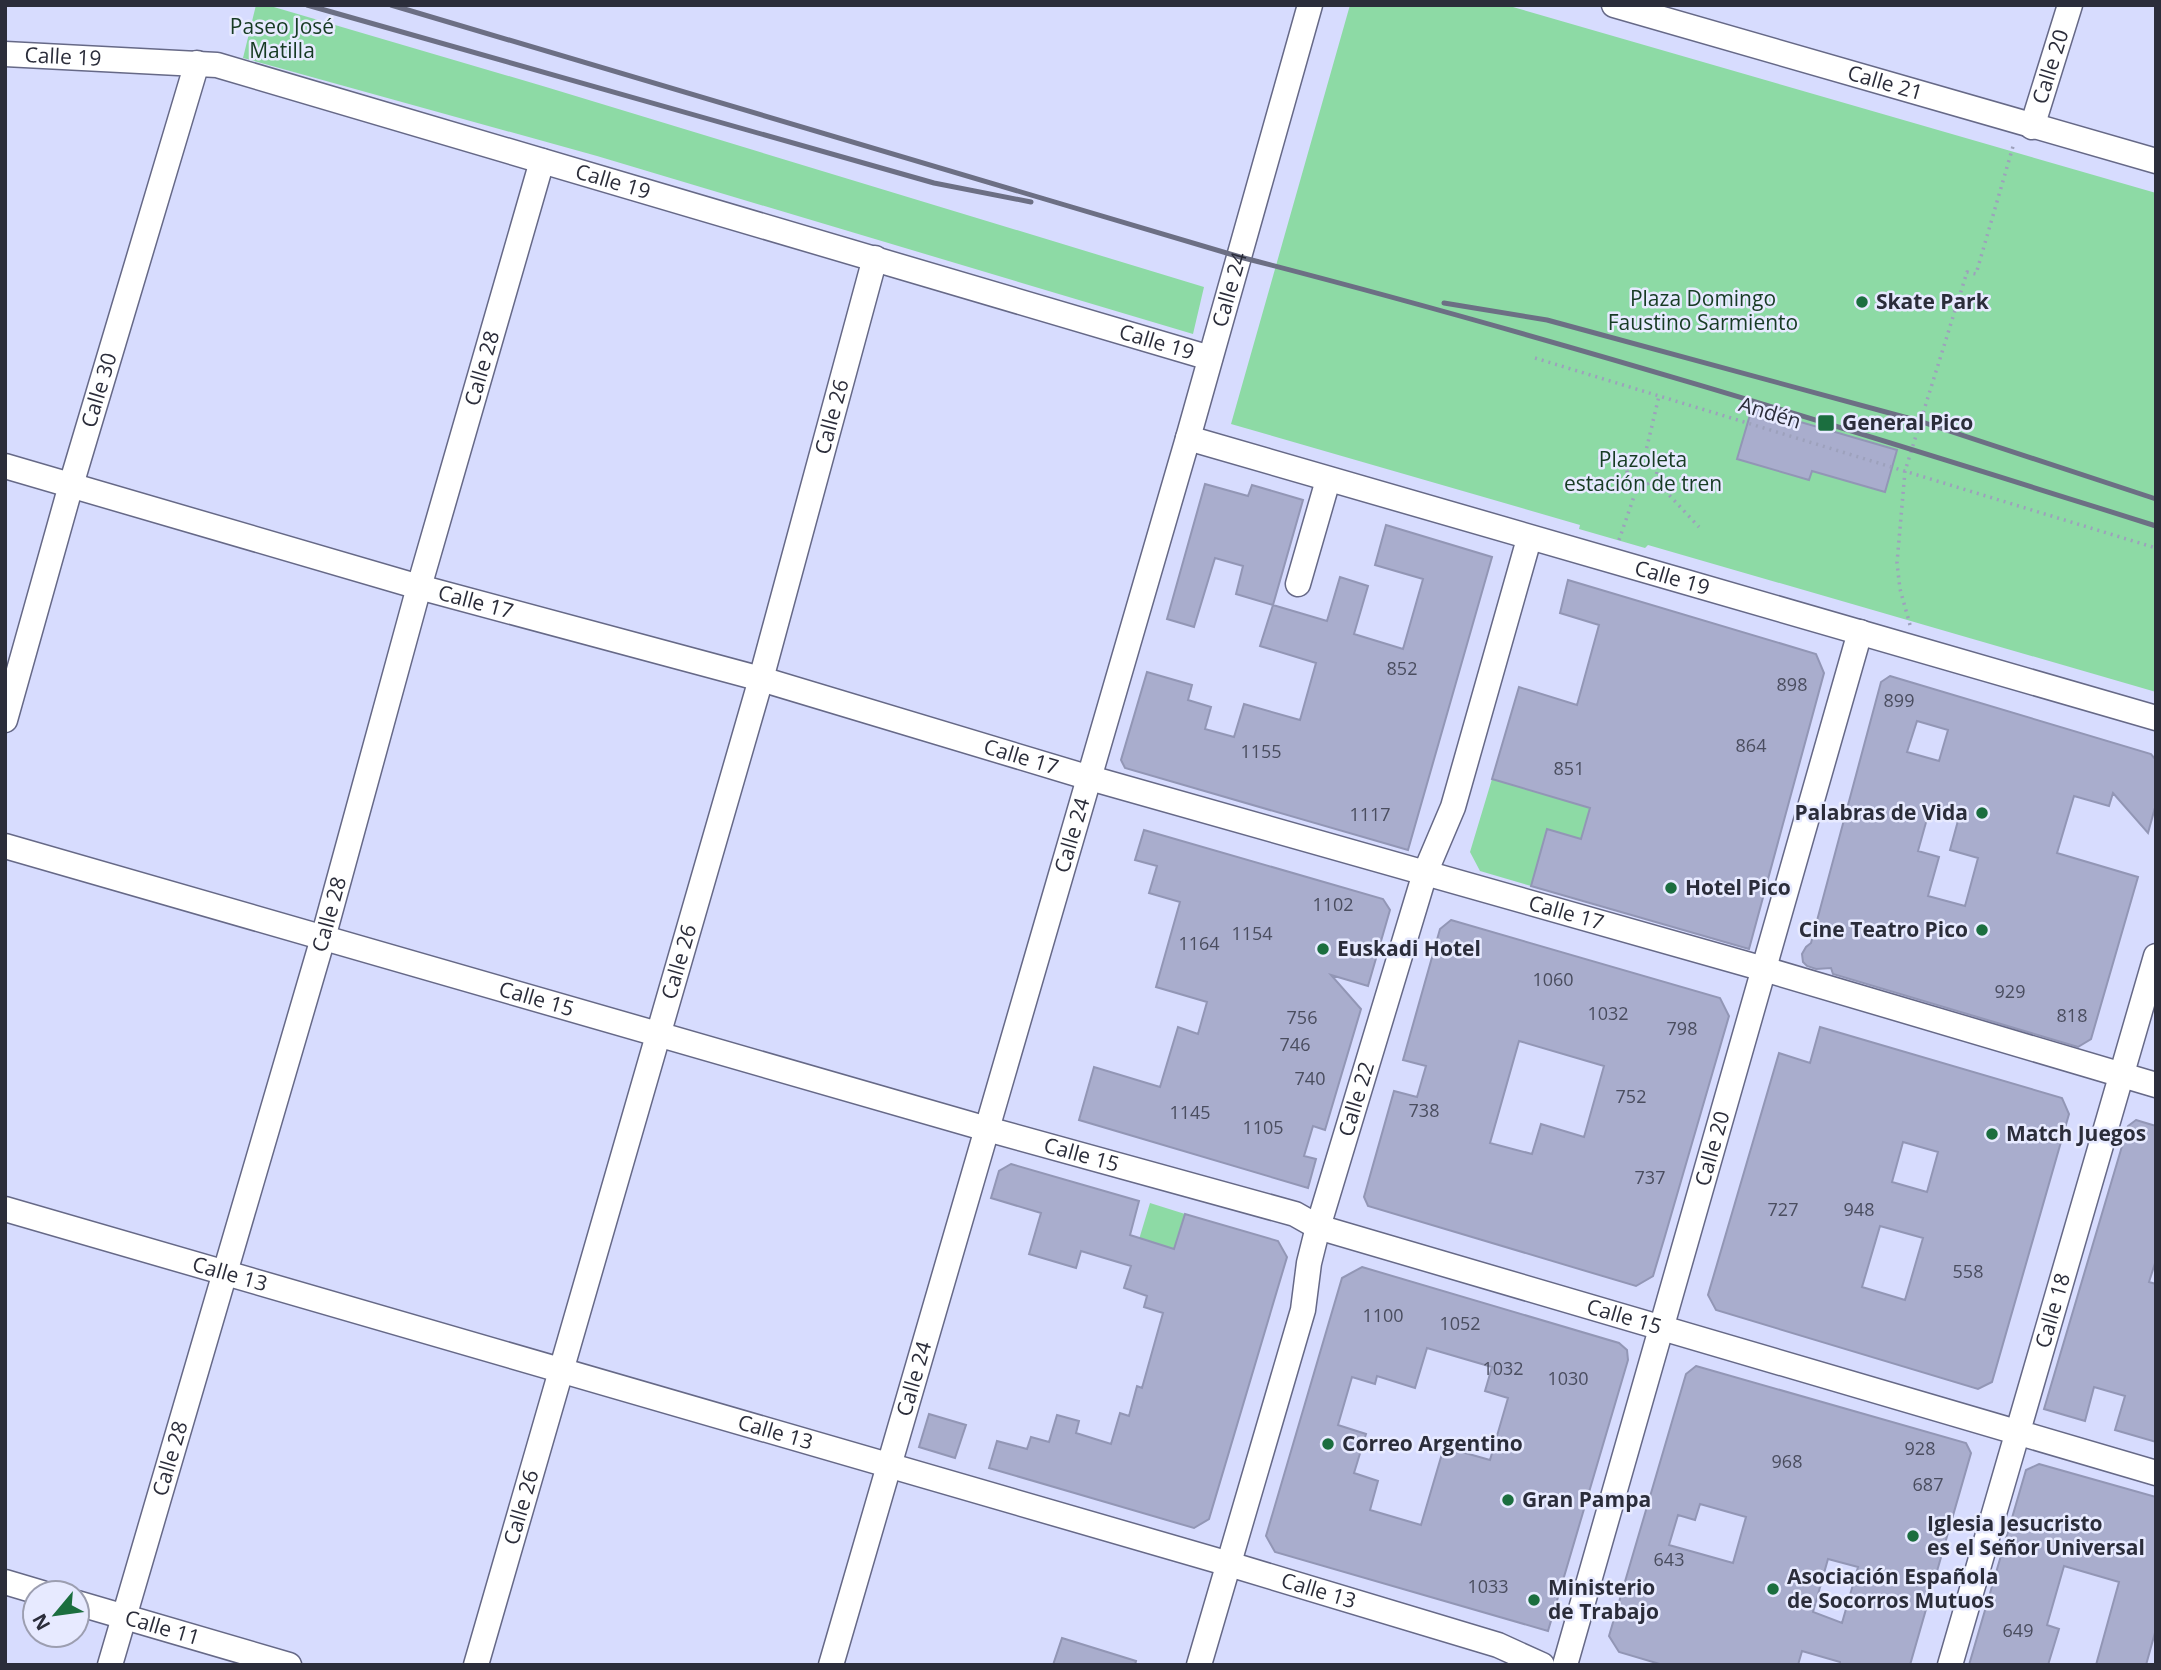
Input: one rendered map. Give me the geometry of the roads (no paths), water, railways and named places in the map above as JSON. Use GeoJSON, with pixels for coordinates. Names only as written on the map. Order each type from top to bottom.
{"type":"FeatureCollection","features":[{"type":"Feature","properties":{"kind":"street","name":"Calle 24"},"geometry":{"type":"LineString","coordinates":[[831,1665],[1090,778],[1310,5]]}},
{"type":"Feature","properties":{"kind":"street","name":"Calle 21"},"geometry":{"type":"LineString","coordinates":[[1614,5],[1692,16],[2023,135],[2156,161]]}},
{"type":"Feature","properties":{"kind":"street","name":"Calle 20"},"geometry":{"type":"LineString","coordinates":[[2023,135],[2070,5]]}},
{"type":"Feature","properties":{"kind":"street","name":"Calle 19"},"geometry":{"type":"LineString","coordinates":[[5,54],[216,65],[1210,358]]}},
{"type":"Feature","properties":{"kind":"street","name":"Calle 30"},"geometry":{"type":"LineString","coordinates":[[5,720],[71,485],[197,63]]}},
{"type":"Feature","properties":{"kind":"street","name":"Calle 28"},"geometry":{"type":"LineString","coordinates":[[110,1665],[323,938],[419,587],[542,162]]}},
{"type":"Feature","properties":{"kind":"street","name":"Calle 26"},"geometry":{"type":"LineString","coordinates":[[476,1665],[761,679],[875,258]]}},
{"type":"Feature","properties":{"kind":"street","name":"Calle 19"},"geometry":{"type":"LineString","coordinates":[[1188,438],[1529,539],[1908,644],[2156,718]]}},
{"type":"Feature","properties":{"kind":"street","name":"Calle 17"},"geometry":{"type":"LineString","coordinates":[[5,466],[419,587],[761,679],[1090,778],[1764,968],[2156,1085]]}},
{"type":"Feature","properties":{"kind":"street"},"geometry":{"type":"LineString","coordinates":[[1298,584],[1328,480]]}},
{"type":"Feature","properties":{"kind":"street","name":"Calle 22"},"geometry":{"type":"LineString","coordinates":[[1199,1665],[1303,1310],[1309,1263],[1318,1227],[1425,873],[1453,807],[1529,539]]}},
{"type":"Feature","properties":{"kind":"street","name":"Calle 20"},"geometry":{"type":"LineString","coordinates":[[1565,1665],[1860,632]]}},
{"type":"Feature","properties":{"kind":"street","name":"Calle 15"},"geometry":{"type":"LineString","coordinates":[[5,846],[987,1129],[1295,1214],[1318,1227],[2156,1472]]}},
{"type":"Feature","properties":{"kind":"street","name":"Calle 18"},"geometry":{"type":"LineString","coordinates":[[1950,1665],[2156,956]]}},
{"type":"Feature","properties":{"kind":"street","name":"Calle 13"},"geometry":{"type":"LineString","coordinates":[[5,1209],[1228,1564],[1498,1645],[1542,1665]]}},
{"type":"Feature","properties":{"kind":"street","name":"Calle 11"},"geometry":{"type":"LineString","coordinates":[[91,1607],[289,1665]]}},
{"type":"Feature","properties":{"kind":"railway"},"geometry":{"type":"LineString","coordinates":[[307,5],[934,183],[1031,202]]}},
{"type":"Feature","properties":{"kind":"railway"},"geometry":{"type":"LineString","coordinates":[[391,5],[1240,257],[1700,385],[2156,526]]}},
{"type":"Feature","properties":{"kind":"railway"},"geometry":{"type":"LineString","coordinates":[[1444,303],[1547,320],[1919,421],[2156,499]]}},
{"type":"Feature","properties":{"kind":"place","name":"Skate Park"},"geometry":{"type":"Point","coordinates":[1862,302]}},
{"type":"Feature","properties":{"kind":"place","name":"General Pico"},"geometry":{"type":"Point","coordinates":[1826,423]}},
{"type":"Feature","properties":{"kind":"place","name":"Palabras de Vida"},"geometry":{"type":"Point","coordinates":[1982,813]}},
{"type":"Feature","properties":{"kind":"place","name":"Hotel Pico"},"geometry":{"type":"Point","coordinates":[1671,888]}},
{"type":"Feature","properties":{"kind":"place","name":"Cine Teatro Pico"},"geometry":{"type":"Point","coordinates":[1982,930]}},
{"type":"Feature","properties":{"kind":"place","name":"Euskadi Hotel"},"geometry":{"type":"Point","coordinates":[1323,949]}},
{"type":"Feature","properties":{"kind":"place","name":"Match Juegos"},"geometry":{"type":"Point","coordinates":[1992,1134]}},
{"type":"Feature","properties":{"kind":"place","name":"Correo Argentino"},"geometry":{"type":"Point","coordinates":[1328,1444]}},
{"type":"Feature","properties":{"kind":"place","name":"Gran Pampa"},"geometry":{"type":"Point","coordinates":[1508,1500]}},
{"type":"Feature","properties":{"kind":"place","name":"Iglesia Jesucristo es el Señor Universal"},"geometry":{"type":"Point","coordinates":[1913,1536]}},
{"type":"Feature","properties":{"kind":"place","name":"Asociación Española de Socorros Mutuos"},"geometry":{"type":"Point","coordinates":[1773,1589]}},
{"type":"Feature","properties":{"kind":"place","name":"Ministerio de Trabajo"},"geometry":{"type":"Point","coordinates":[1534,1600]}},
{"type":"Feature","properties":{"kind":"park label","name":"Paseo José Matilla"},"geometry":{"type":"Point","coordinates":[282,39]}},
{"type":"Feature","properties":{"kind":"park label","name":"Plaza Domingo Faustino Sarmiento"},"geometry":{"type":"Point","coordinates":[1703,311]}},
{"type":"Feature","properties":{"kind":"park label","name":"Plazoleta estación de tren"},"geometry":{"type":"Point","coordinates":[1643,472]}}]}
